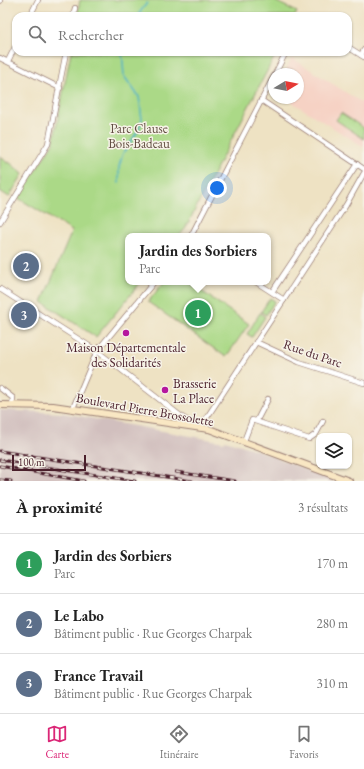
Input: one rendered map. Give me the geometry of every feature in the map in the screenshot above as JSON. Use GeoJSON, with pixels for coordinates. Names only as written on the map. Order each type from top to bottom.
{"type":"FeatureCollection","features":[{"type":"Feature","properties":{"kind":"main road","name":"Boulevard Pierre Brossolette"},"geometry":{"type":"LineString","coordinates":[[0,405],[73,408],[209,429],[349,481]]}},
{"type":"Feature","properties":{"kind":"street"},"geometry":{"type":"LineString","coordinates":[[32,12],[38,0]]}},
{"type":"Feature","properties":{"kind":"street"},"geometry":{"type":"LineString","coordinates":[[74,12],[75,8]]}},
{"type":"Feature","properties":{"kind":"street"},"geometry":{"type":"LineString","coordinates":[[352,49],[362,56],[364,50]]}},
{"type":"Feature","properties":{"kind":"street"},"geometry":{"type":"LineString","coordinates":[[8,62],[12,54]]}},
{"type":"Feature","properties":{"kind":"street"},"geometry":{"type":"LineString","coordinates":[[0,222],[48,144],[65,56]]}},
{"type":"Feature","properties":{"kind":"street"},"geometry":{"type":"LineString","coordinates":[[278,68],[284,56]]}},
{"type":"Feature","properties":{"kind":"street"},"geometry":{"type":"LineString","coordinates":[[0,58],[60,88]]}},
{"type":"Feature","properties":{"kind":"street"},"geometry":{"type":"LineString","coordinates":[[193,233],[268,88]]}},
{"type":"Feature","properties":{"kind":"street"},"geometry":{"type":"LineString","coordinates":[[261,100],[364,169]]}},
{"type":"Feature","properties":{"kind":"street"},"geometry":{"type":"LineString","coordinates":[[272,292],[357,164]]}},
{"type":"Feature","properties":{"kind":"street"},"geometry":{"type":"LineString","coordinates":[[0,289],[97,350],[182,417],[200,428],[346,205],[364,173]]}},
{"type":"Feature","properties":{"kind":"street"},"geometry":{"type":"LineString","coordinates":[[73,408],[97,350],[151,285]]}},
{"type":"Feature","properties":{"kind":"street"},"geometry":{"type":"LineString","coordinates":[[261,285],[284,300]]}},
{"type":"Feature","properties":{"kind":"street","name":"Rue du Parc"},"geometry":{"type":"LineString","coordinates":[[256,342],[299,362],[364,383]]}},
{"type":"Feature","properties":{"kind":"street"},"geometry":{"type":"LineString","coordinates":[[0,388],[12,398],[12,406]]}},
{"type":"Feature","properties":{"kind":"street"},"geometry":{"type":"LineString","coordinates":[[257,420],[268,400]]}},
{"type":"Feature","properties":{"kind":"street"},"geometry":{"type":"LineString","coordinates":[[244,441],[251,421],[257,420],[309,439],[316,434],[323,421]]}},
{"type":"Feature","properties":{"kind":"shaded area"},"geometry":{"type":"Polygon","coordinates":[[[292,58],[364,104],[364,147],[295,104],[304,104],[304,68],[287,68],[292,58]]]}},
{"type":"Feature","properties":{"kind":"shaded area"},"geometry":{"type":"Polygon","coordinates":[[[0,410],[62,413],[224,442],[225,440],[257,450],[335,481],[0,481],[0,410]]]}},
{"type":"Feature","properties":{"kind":"green space"},"geometry":{"type":"Polygon","coordinates":[[[80,0],[273,0],[297,12],[78,12],[80,0]]]}},
{"type":"Feature","properties":{"kind":"green space","name":"Parc Clause Bois-Badeau"},"geometry":{"type":"Polygon","coordinates":[[[70,56],[275,56],[185,229],[182,233],[125,233],[125,285],[139,285],[96,337],[42,302],[72,231],[18,198],[53,143],[70,56]]]}},
{"type":"Feature","properties":{"kind":"green space"},"geometry":{"type":"Polygon","coordinates":[[[341,113],[364,128],[364,139],[336,120],[341,113]]]}},
{"type":"Feature","properties":{"kind":"green space"},"geometry":{"type":"Polygon","coordinates":[[[0,155],[7,163],[9,162],[23,174],[9,197],[0,191],[0,155]]]}},
{"type":"Feature","properties":{"kind":"green space"},"geometry":{"type":"Polygon","coordinates":[[[162,285],[192,285],[249,324],[226,357],[148,302],[162,285]]]}},
{"type":"Feature","properties":{"kind":"green space"},"geometry":{"type":"Polygon","coordinates":[[[270,298],[275,301],[266,315],[261,312],[270,298]]]}},
{"type":"Feature","properties":{"kind":"green space"},"geometry":{"type":"Polygon","coordinates":[[[260,313],[265,317],[252,337],[247,334],[260,313]]]}},
{"type":"Feature","properties":{"kind":"waterway"},"geometry":{"type":"LineString","coordinates":[[140,12],[147,3]]}},
{"type":"Feature","properties":{"kind":"waterway"},"geometry":{"type":"LineString","coordinates":[[119,183],[119,167],[123,153],[138,131],[142,119],[139,97],[124,76],[122,56]]}},
{"type":"Feature","properties":{"kind":"railway"},"geometry":{"type":"LineString","coordinates":[[0,451],[192,481]]}},
{"type":"Feature","properties":{"kind":"railway"},"geometry":{"type":"LineString","coordinates":[[0,460],[135,481]]}},
{"type":"Feature","properties":{"kind":"railway"},"geometry":{"type":"LineString","coordinates":[[0,466],[84,481]]}},
{"type":"Feature","properties":{"kind":"railway"},"geometry":{"type":"LineString","coordinates":[[176,472],[235,481]]}},
{"type":"Feature","properties":{"kind":"railway"},"geometry":{"type":"LineString","coordinates":[[0,480],[11,481]]}},
{"type":"Feature","properties":{"kind":"place","name":"Le Labo"},"geometry":{"type":"Point","coordinates":[26,266]}},
{"type":"Feature","properties":{"kind":"place","name":"Jardin des Sorbiers"},"geometry":{"type":"Point","coordinates":[198,313]}},
{"type":"Feature","properties":{"kind":"place","name":"France Travail"},"geometry":{"type":"Point","coordinates":[24,315]}},
{"type":"Feature","properties":{"kind":"place","name":"Maison Départementale des Solidarités"},"geometry":{"type":"Point","coordinates":[126,333]}},
{"type":"Feature","properties":{"kind":"place","name":"Brasserie La Place"},"geometry":{"type":"Point","coordinates":[165,390]}}]}
